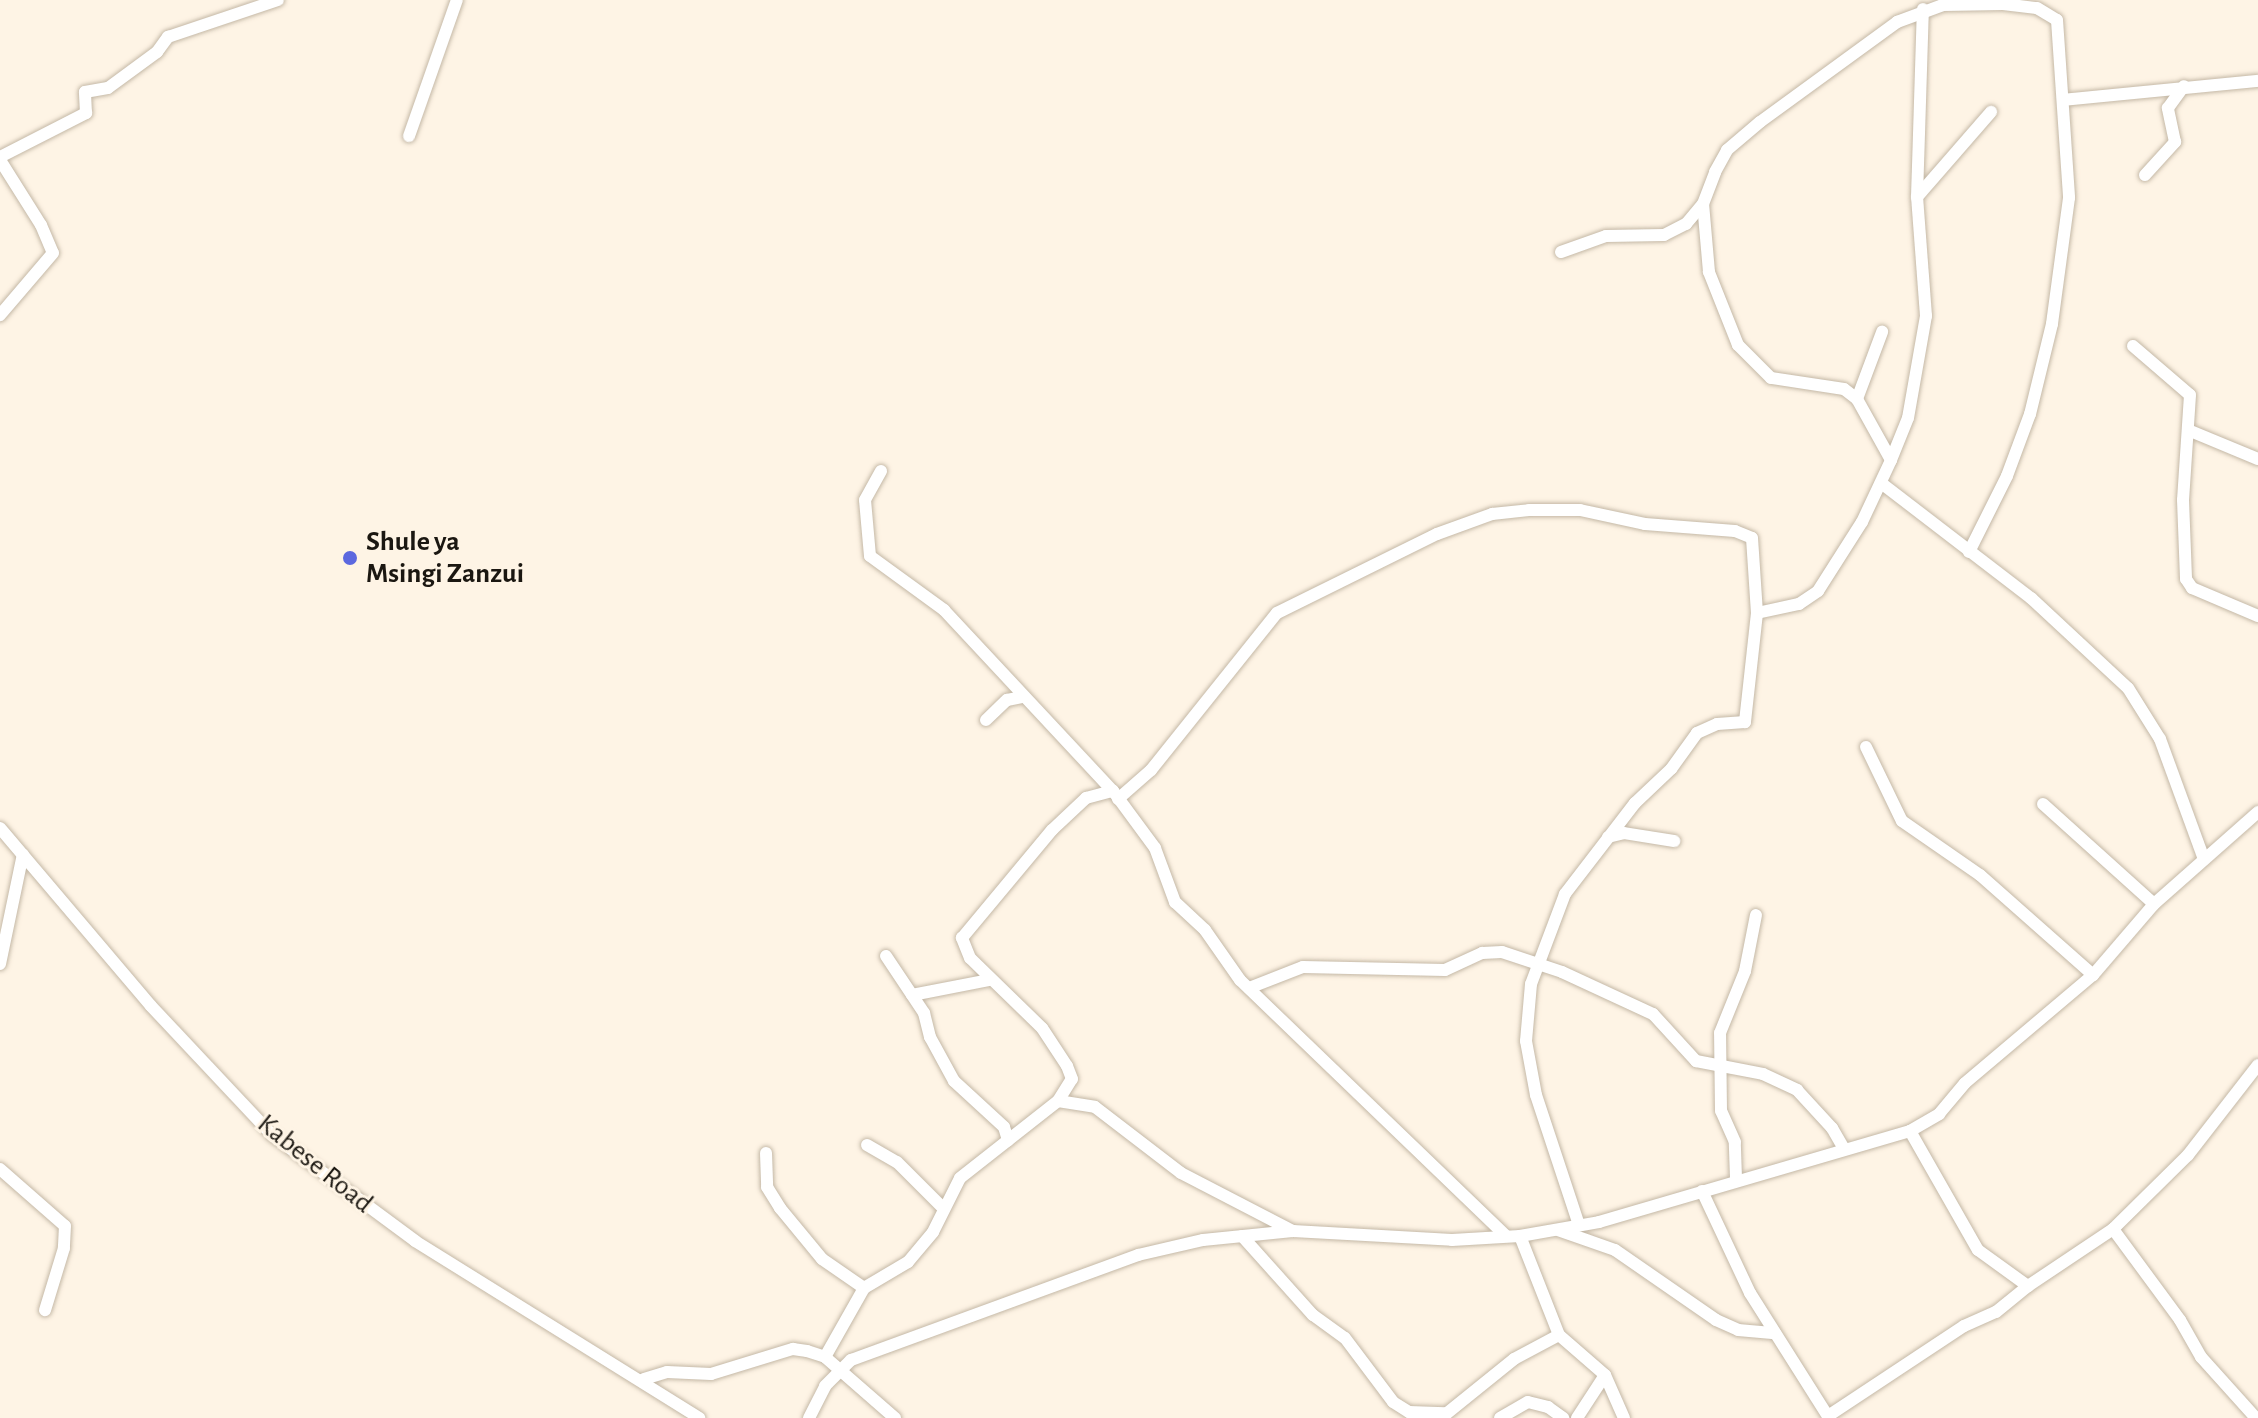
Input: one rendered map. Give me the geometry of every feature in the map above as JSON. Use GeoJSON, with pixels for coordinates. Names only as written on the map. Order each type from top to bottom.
{"type":"FeatureCollection","features":[{"type":"Feature","properties":{"kind":"street"},"geometry":{"type":"LineString","coordinates":[[0,315],[53,253],[0,158],[86,113],[85,92],[108,88],[157,52],[168,37],[278,0]]}},
{"type":"Feature","properties":{"kind":"street"},"geometry":{"type":"LineString","coordinates":[[409,136],[457,0]]}},
{"type":"Feature","properties":{"kind":"street"},"geometry":{"type":"LineString","coordinates":[[1561,252],[1606,236],[1664,235],[1686,224],[1703,204],[1727,150],[1869,39],[1923,9],[2003,4],[2051,14],[2057,20],[2069,198],[2052,324],[2030,414],[1969,552]]}},
{"type":"Feature","properties":{"kind":"street"},"geometry":{"type":"LineString","coordinates":[[1757,613],[1799,604],[1818,591],[1881,483],[1908,418],[1926,316],[1917,197],[1923,9]]}},
{"type":"Feature","properties":{"kind":"street"},"geometry":{"type":"LineString","coordinates":[[2063,100],[2258,81]]}},
{"type":"Feature","properties":{"kind":"street"},"geometry":{"type":"LineString","coordinates":[[2145,175],[2175,142],[2168,108],[2184,86]]}},
{"type":"Feature","properties":{"kind":"street"},"geometry":{"type":"LineString","coordinates":[[1917,197],[1991,112]]}},
{"type":"Feature","properties":{"kind":"street"},"geometry":{"type":"LineString","coordinates":[[1703,204],[1709,272],[1738,345],[1771,378],[1833,384],[1857,399],[1891,460]]}},
{"type":"Feature","properties":{"kind":"street"},"geometry":{"type":"LineString","coordinates":[[1857,399],[1882,332]]}},
{"type":"Feature","properties":{"kind":"street"},"geometry":{"type":"LineString","coordinates":[[2133,346],[2187,388],[2182,543],[2186,579],[2200,592],[2258,616]]}},
{"type":"Feature","properties":{"kind":"street"},"geometry":{"type":"LineString","coordinates":[[2188,430],[2258,459]]}},
{"type":"Feature","properties":{"kind":"street"},"geometry":{"type":"LineString","coordinates":[[881,471],[865,500],[870,556],[944,610],[1115,795],[1155,848],[1175,902],[1205,930],[1249,988],[1505,1235]]}},
{"type":"Feature","properties":{"kind":"street"},"geometry":{"type":"LineString","coordinates":[[1881,483],[2082,643],[2146,711],[2204,859]]}},
{"type":"Feature","properties":{"kind":"street"},"geometry":{"type":"LineString","coordinates":[[825,1357],[864,1288],[908,1262],[933,1232],[942,1207],[976,1161],[1058,1101],[1072,1079],[1042,1028],[989,980],[962,944],[965,932],[1080,802],[1115,795],[1151,770],[1277,613],[1402,549],[1492,514],[1580,510],[1645,524],[1744,533],[1754,540],[1757,613],[1745,722],[1717,724],[1697,733],[1608,837],[1565,894],[1536,962],[1526,1041],[1542,1119],[1579,1225]]}},
{"type":"Feature","properties":{"kind":"street"},"geometry":{"type":"LineString","coordinates":[[986,720],[1007,700],[1022,697]]}},
{"type":"Feature","properties":{"kind":"street"},"geometry":{"type":"LineString","coordinates":[[1866,747],[1902,821],[1980,875],[2093,975]]}},
{"type":"Feature","properties":{"kind":"street"},"geometry":{"type":"LineString","coordinates":[[2043,804],[2154,904]]}},
{"type":"Feature","properties":{"kind":"street"},"geometry":{"type":"LineString","coordinates":[[809,1418],[839,1369],[902,1340],[1138,1255],[1242,1236],[1293,1231],[1452,1240],[1520,1236],[1579,1225],[1910,1131],[1939,1114],[1965,1083],[2093,975],[2154,904],[2258,812]]}},
{"type":"Feature","properties":{"kind":"street","name":"Kabese Road"},"geometry":{"type":"LineString","coordinates":[[0,828],[151,1006],[272,1135],[415,1241],[644,1379],[699,1418]]}},
{"type":"Feature","properties":{"kind":"street"},"geometry":{"type":"LineString","coordinates":[[1608,837],[1630,834],[1674,841]]}},
{"type":"Feature","properties":{"kind":"street"},"geometry":{"type":"LineString","coordinates":[[0,964],[23,854]]}},
{"type":"Feature","properties":{"kind":"street"},"geometry":{"type":"LineString","coordinates":[[1736,1178],[1735,1142],[1721,1111],[1720,1033],[1747,964],[1756,915]]}},
{"type":"Feature","properties":{"kind":"street"},"geometry":{"type":"LineString","coordinates":[[1249,988],[1303,967],[1445,970],[1495,951],[1536,962],[1653,1014],[1685,1051],[1720,1069],[1763,1074],[1797,1090],[1839,1136],[1844,1149]]}},
{"type":"Feature","properties":{"kind":"street"},"geometry":{"type":"LineString","coordinates":[[886,956],[912,995],[954,1081],[1004,1127],[1008,1140]]}},
{"type":"Feature","properties":{"kind":"street"},"geometry":{"type":"LineString","coordinates":[[912,995],[989,980]]}},
{"type":"Feature","properties":{"kind":"street"},"geometry":{"type":"LineString","coordinates":[[1702,1191],[1737,1269],[1829,1417],[1964,1326],[1996,1312],[2028,1286],[2113,1229],[2188,1155],[2258,1065]]}},
{"type":"Feature","properties":{"kind":"street"},"geometry":{"type":"LineString","coordinates":[[1058,1101],[1095,1107],[1181,1173],[1293,1231]]}},
{"type":"Feature","properties":{"kind":"street"},"geometry":{"type":"LineString","coordinates":[[1910,1131],[1978,1250],[2028,1286]]}},
{"type":"Feature","properties":{"kind":"street"},"geometry":{"type":"LineString","coordinates":[[867,1145],[897,1162],[942,1207]]}},
{"type":"Feature","properties":{"kind":"street"},"geometry":{"type":"LineString","coordinates":[[766,1153],[767,1187],[780,1208],[822,1259],[864,1288]]}},
{"type":"Feature","properties":{"kind":"street"},"geometry":{"type":"LineString","coordinates":[[0,1169],[65,1226],[64,1248],[45,1310]]}},
{"type":"Feature","properties":{"kind":"street"},"geometry":{"type":"LineString","coordinates":[[1555,1229],[1615,1250],[1716,1320],[1738,1330],[1775,1333]]}},
{"type":"Feature","properties":{"kind":"street"},"geometry":{"type":"LineString","coordinates":[[2113,1229],[2180,1320],[2201,1357],[2256,1418]]}},
{"type":"Feature","properties":{"kind":"street"},"geometry":{"type":"LineString","coordinates":[[1242,1236],[1313,1315],[1345,1338],[1393,1402],[1409,1412],[1443,1416],[1514,1359],[1559,1335]]}},
{"type":"Feature","properties":{"kind":"street"},"geometry":{"type":"LineString","coordinates":[[1520,1236],[1559,1335],[1605,1375],[1624,1418]]}},
{"type":"Feature","properties":{"kind":"street"},"geometry":{"type":"LineString","coordinates":[[644,1379],[667,1372],[711,1374],[793,1349],[825,1357],[895,1418]]}},
{"type":"Feature","properties":{"kind":"street"},"geometry":{"type":"LineString","coordinates":[[1577,1418],[1605,1375]]}},
{"type":"Feature","properties":{"kind":"street"},"geometry":{"type":"LineString","coordinates":[[1500,1418],[1528,1402],[1548,1407],[1563,1418]]}},
{"type":"Feature","properties":{"kind":"place","name":"Shule ya Msingi Zanzui"},"geometry":{"type":"Point","coordinates":[350,558]}}]}
